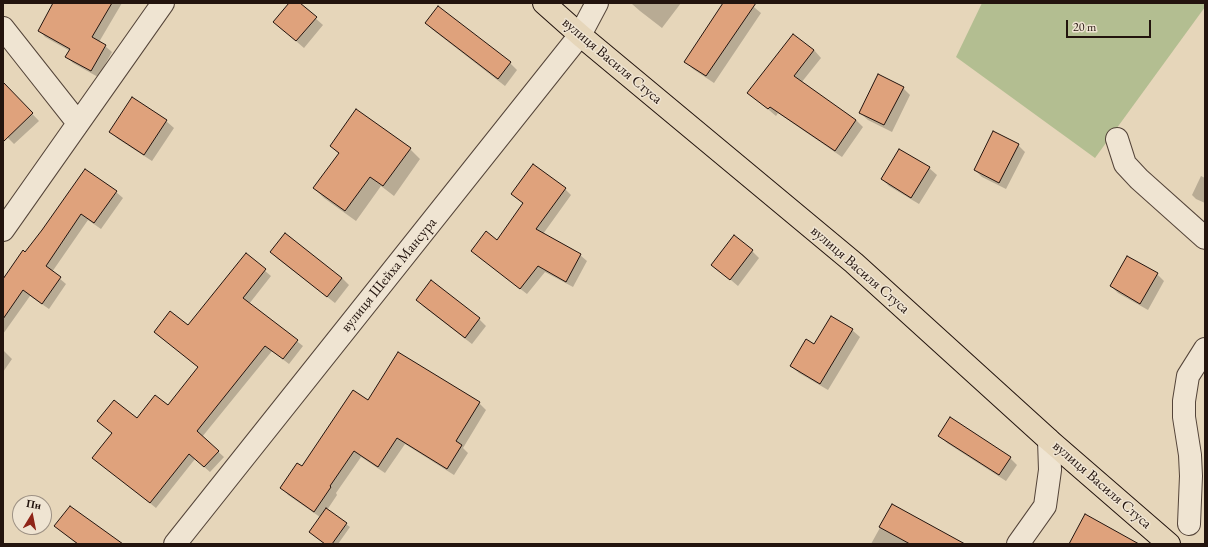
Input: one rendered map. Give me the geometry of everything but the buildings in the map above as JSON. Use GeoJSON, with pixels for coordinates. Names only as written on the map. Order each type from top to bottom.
{"type":"FeatureCollection","features":[{"type":"Feature","properties":{"kind":"main road","name":"вулиця Василя Стуса"},"geometry":{"type":"LineString","coordinates":[[544,3],[580,35],[854,263],[1049,440],[1169,544]]}},
{"type":"Feature","properties":{"kind":"street"},"geometry":{"type":"LineString","coordinates":[[3,230],[163,3]]}},
{"type":"Feature","properties":{"kind":"street","name":"вулиця Шейха Мансура"},"geometry":{"type":"LineString","coordinates":[[175,544],[580,35],[597,3]]}},
{"type":"Feature","properties":{"kind":"street"},"geometry":{"type":"LineString","coordinates":[[3,28],[78,123]]}},
{"type":"Feature","properties":{"kind":"street"},"geometry":{"type":"LineString","coordinates":[[1118,139],[1125,164],[1139,179],[1205,238]]}},
{"type":"Feature","properties":{"kind":"street"},"geometry":{"type":"LineString","coordinates":[[1189,524],[1191,476],[1190,455],[1184,417],[1184,401],[1188,376],[1205,350]]}},
{"type":"Feature","properties":{"kind":"street"},"geometry":{"type":"LineString","coordinates":[[1018,544],[1045,506],[1050,470],[1049,440]]}},
{"type":"Feature","properties":{"kind":"street"},"geometry":{"type":"LineString","coordinates":[[1175,544],[1205,497]]}},
{"type":"Feature","properties":{"kind":"green space"},"geometry":{"type":"Polygon","coordinates":[[[982,3],[1205,3],[1205,7],[1095,158],[956,57],[982,3]]]}}]}
